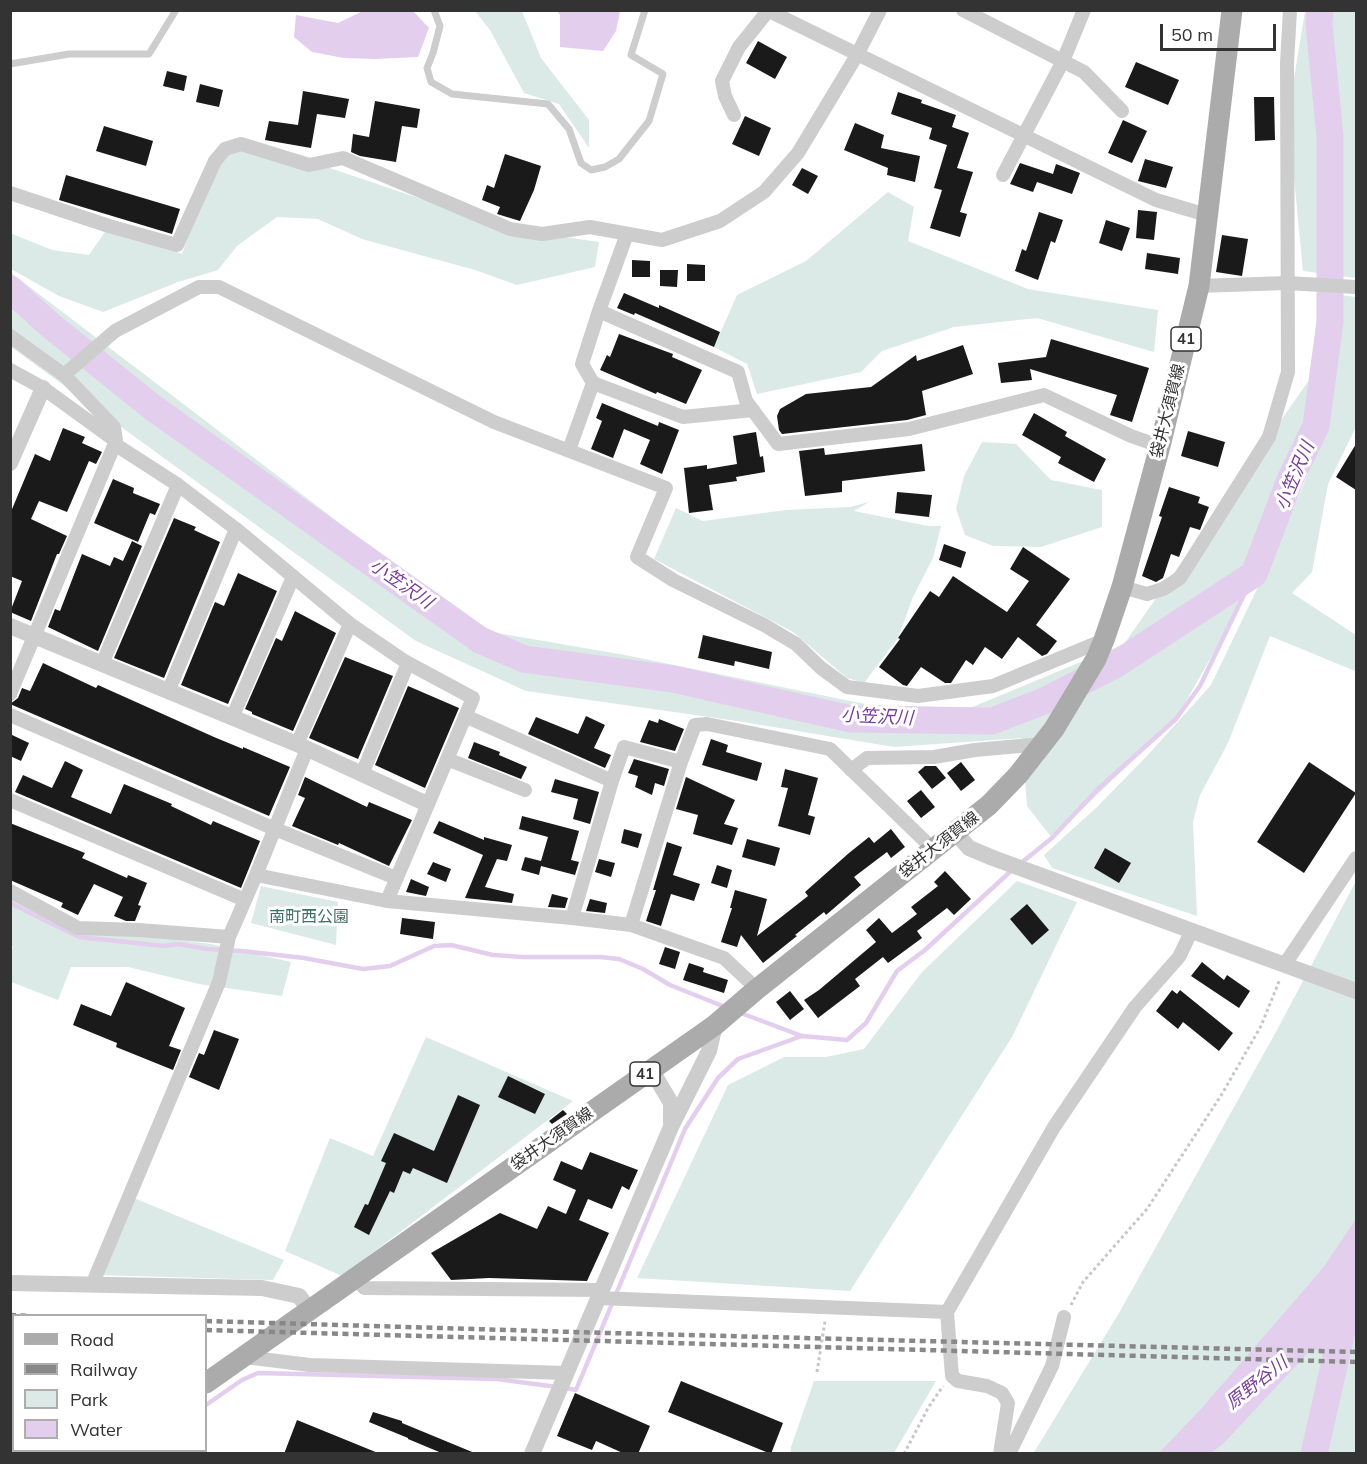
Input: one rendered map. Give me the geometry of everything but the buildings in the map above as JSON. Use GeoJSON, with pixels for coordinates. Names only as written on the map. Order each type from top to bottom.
{"type":"FeatureCollection","features":[{"type":"Feature","properties":{"kind":"main road","name":"袋井大須賀線"},"geometry":{"type":"LineString","coordinates":[[207,1382],[715,1025],[989,805],[1018,775],[1048,737],[1100,649],[1122,587],[1160,447],[1199,286],[1232,10]]}},
{"type":"Feature","properties":{"kind":"street"},"geometry":{"type":"LineString","coordinates":[[10,194],[177,245],[215,161],[225,149],[241,144],[309,165],[343,158],[510,229],[542,234],[590,227],[662,240],[720,221],[764,192],[798,153],[857,56],[880,10]]}},
{"type":"Feature","properties":{"kind":"street"},"geometry":{"type":"LineString","coordinates":[[963,10],[1084,72],[1122,111]]}},
{"type":"Feature","properties":{"kind":"street"},"geometry":{"type":"LineString","coordinates":[[1003,175],[1063,61],[1084,10]]}},
{"type":"Feature","properties":{"kind":"street"},"geometry":{"type":"LineString","coordinates":[[1122,587],[1147,594],[1163,589],[1180,578],[1269,437],[1288,372],[1287,63],[1290,10]]}},
{"type":"Feature","properties":{"kind":"street"},"geometry":{"type":"LineString","coordinates":[[734,115],[725,96],[722,81],[739,47],[767,11],[1156,200],[1207,214]]}},
{"type":"Feature","properties":{"kind":"street"},"geometry":{"type":"LineString","coordinates":[[627,234],[582,364],[593,383],[683,417],[753,410]]}},
{"type":"Feature","properties":{"kind":"street"},"geometry":{"type":"LineString","coordinates":[[1199,286],[1287,283],[1354,286]]}},
{"type":"Feature","properties":{"kind":"street"},"geometry":{"type":"LineString","coordinates":[[64,375],[115,331],[199,287],[219,287],[494,422],[666,488],[637,557],[673,580],[764,625],[796,644],[821,668],[847,687],[918,696],[993,686],[1100,649]]}},
{"type":"Feature","properties":{"kind":"street"},"geometry":{"type":"LineString","coordinates":[[599,311],[738,372],[746,401],[778,444],[909,429],[1044,395],[1131,436],[1160,447]]}},
{"type":"Feature","properties":{"kind":"street"},"geometry":{"type":"LineString","coordinates":[[10,336],[64,375],[114,427],[116,443],[10,694]]}},
{"type":"Feature","properties":{"kind":"street"},"geometry":{"type":"LineString","coordinates":[[10,370],[43,388],[116,443],[178,485],[236,529],[350,624],[408,663],[473,698],[387,901]]}},
{"type":"Feature","properties":{"kind":"street"},"geometry":{"type":"LineString","coordinates":[[569,450],[593,383]]}},
{"type":"Feature","properties":{"kind":"street"},"geometry":{"type":"LineString","coordinates":[[10,463],[43,388]]}},
{"type":"Feature","properties":{"kind":"street"},"geometry":{"type":"LineString","coordinates":[[102,664],[178,485]]}},
{"type":"Feature","properties":{"kind":"street"},"geometry":{"type":"LineString","coordinates":[[168,692],[236,529]]}},
{"type":"Feature","properties":{"kind":"street"},"geometry":{"type":"LineString","coordinates":[[232,718],[293,577]]}},
{"type":"Feature","properties":{"kind":"street"},"geometry":{"type":"LineString","coordinates":[[92,1285],[219,982],[229,937],[275,829],[302,747],[350,624]]}},
{"type":"Feature","properties":{"kind":"street"},"geometry":{"type":"LineString","coordinates":[[10,626],[302,747],[427,804]]}},
{"type":"Feature","properties":{"kind":"street"},"geometry":{"type":"LineString","coordinates":[[362,774],[408,663]]}},
{"type":"Feature","properties":{"kind":"street"},"geometry":{"type":"LineString","coordinates":[[10,715],[275,829],[396,878]]}},
{"type":"Feature","properties":{"kind":"street"},"geometry":{"type":"LineString","coordinates":[[465,716],[612,781]]}},
{"type":"Feature","properties":{"kind":"street"},"geometry":{"type":"LineString","coordinates":[[631,925],[681,762],[695,725],[707,724],[830,749],[933,849]]}},
{"type":"Feature","properties":{"kind":"street"},"geometry":{"type":"LineString","coordinates":[[851,770],[867,758],[934,757],[1048,737]]}},
{"type":"Feature","properties":{"kind":"street"},"geometry":{"type":"LineString","coordinates":[[572,918],[624,747],[681,762]]}},
{"type":"Feature","properties":{"kind":"street"},"geometry":{"type":"LineString","coordinates":[[447,759],[525,790]]}},
{"type":"Feature","properties":{"kind":"street"},"geometry":{"type":"LineString","coordinates":[[10,800],[245,900]]}},
{"type":"Feature","properties":{"kind":"street"},"geometry":{"type":"LineString","coordinates":[[955,832],[969,848],[993,858],[1356,991]]}},
{"type":"Feature","properties":{"kind":"street"},"geometry":{"type":"LineString","coordinates":[[1292,967],[1356,858]]}},
{"type":"Feature","properties":{"kind":"street"},"geometry":{"type":"LineString","coordinates":[[256,875],[387,901],[631,925],[724,958],[757,989]]}},
{"type":"Feature","properties":{"kind":"street"},"geometry":{"type":"LineString","coordinates":[[10,891],[78,928],[229,937]]}},
{"type":"Feature","properties":{"kind":"street"},"geometry":{"type":"LineString","coordinates":[[1000,1454],[1008,1403],[1002,1393],[987,1386],[958,1381],[952,1376],[947,1312],[1054,1127],[1135,1007],[1179,957],[1192,930]]}},
{"type":"Feature","properties":{"kind":"street"},"geometry":{"type":"LineString","coordinates":[[532,1454],[671,1127],[709,1051],[715,1025]]}},
{"type":"Feature","properties":{"kind":"street"},"geometry":{"type":"LineString","coordinates":[[651,1069],[671,1103],[671,1127]]}},
{"type":"Feature","properties":{"kind":"street"},"geometry":{"type":"LineString","coordinates":[[356,1277],[364,1288],[601,1294],[826,1308],[947,1312]]}},
{"type":"Feature","properties":{"kind":"street"},"geometry":{"type":"LineString","coordinates":[[10,1283],[261,1288],[299,1296],[309,1309]]}},
{"type":"Feature","properties":{"kind":"street"},"geometry":{"type":"LineString","coordinates":[[1009,1454],[1052,1366],[1064,1317]]}},
{"type":"Feature","properties":{"kind":"street"},"geometry":{"type":"LineString","coordinates":[[244,1357],[310,1365],[565,1373]]}},
{"type":"Feature","properties":{"kind":"lane"},"geometry":{"type":"LineString","coordinates":[[10,64],[69,54],[149,54],[176,10]]}},
{"type":"Feature","properties":{"kind":"lane"},"geometry":{"type":"LineString","coordinates":[[434,10],[440,26],[427,68],[431,82],[452,94],[548,104],[569,129],[581,164],[591,170],[605,167],[619,159],[649,121],[663,74],[631,55],[645,10]]}},
{"type":"Feature","properties":{"kind":"path"},"geometry":{"type":"LineString","coordinates":[[1064,1317],[1083,1282],[1147,1209],[1222,1094],[1261,1026],[1278,988],[1292,967]]}},
{"type":"Feature","properties":{"kind":"path"},"geometry":{"type":"LineString","coordinates":[[817,1372],[826,1308]]}},
{"type":"Feature","properties":{"kind":"path"},"geometry":{"type":"LineString","coordinates":[[904,1454],[928,1408],[952,1376]]}},
{"type":"Feature","properties":{"kind":"green space"},"geometry":{"type":"Polygon","coordinates":[[[475,11],[522,11],[541,58],[589,120],[589,148],[559,104],[524,93],[490,30],[475,11]]]}},
{"type":"Feature","properties":{"kind":"green space"},"geometry":{"type":"Polygon","coordinates":[[[1305,11],[1356,11],[1356,278],[1303,271],[1288,115],[1305,11]]]}},
{"type":"Feature","properties":{"kind":"green space"},"geometry":{"type":"Polygon","coordinates":[[[241,144],[318,164],[510,229],[599,242],[595,267],[517,285],[475,270],[362,239],[318,219],[277,217],[237,246],[218,270],[178,282],[103,312],[59,296],[11,269],[10,233],[52,250],[89,255],[109,226],[182,254],[215,161],[241,144]]]}},
{"type":"Feature","properties":{"kind":"green space"},"geometry":{"type":"Polygon","coordinates":[[[888,192],[914,207],[908,241],[1028,289],[1158,310],[1154,352],[1037,318],[954,327],[882,351],[861,372],[757,394],[747,364],[714,347],[737,295],[806,261],[888,192]]]}},
{"type":"Feature","properties":{"kind":"green space"},"geometry":{"type":"Polygon","coordinates":[[[10,272],[480,630],[625,655],[870,705],[970,708],[1124,644],[1326,356],[1290,480],[1227,629],[1176,719],[1052,838],[1027,806],[1022,738],[894,747],[737,721],[526,691],[416,641],[11,347],[10,272]]]}},
{"type":"Feature","properties":{"kind":"green space"},"geometry":{"type":"Polygon","coordinates":[[[1341,295],[1356,297],[1356,427],[1328,484],[1312,572],[1292,593],[1356,635],[1356,679],[1355,671],[1270,636],[1228,743],[1200,795],[1193,822],[1197,916],[1052,868],[1044,855],[1097,807],[1211,685],[1278,545],[1308,474],[1341,341],[1341,295]]]}},
{"type":"Feature","properties":{"kind":"green space"},"geometry":{"type":"Polygon","coordinates":[[[982,442],[1016,444],[1051,480],[1102,490],[1102,527],[1041,547],[993,546],[965,535],[956,509],[964,476],[982,442]]]}},
{"type":"Feature","properties":{"kind":"green space"},"geometry":{"type":"Polygon","coordinates":[[[869,502],[854,511],[928,526],[941,526],[933,558],[913,597],[898,638],[864,683],[847,678],[793,632],[654,559],[676,508],[703,521],[786,510],[850,507],[869,502]]]}},
{"type":"Feature","properties":{"kind":"green space"},"geometry":{"type":"Polygon","coordinates":[[[1017,881],[1077,902],[1012,1037],[850,1291],[637,1278],[728,1085],[784,1057],[826,1057],[864,1049],[922,972],[1017,881]]]}},
{"type":"Feature","properties":{"kind":"green space"},"geometry":{"type":"Polygon","coordinates":[[[1356,881],[1356,1453],[1033,1454],[1119,1313],[1277,1030],[1356,881]]]}},
{"type":"Feature","properties":{"kind":"green space","name":"南町西公園"},"geometry":{"type":"Polygon","coordinates":[[[261,886],[338,902],[336,945],[251,923],[261,886]]]}},
{"type":"Feature","properties":{"kind":"green space"},"geometry":{"type":"Polygon","coordinates":[[[11,892],[94,929],[211,944],[291,962],[282,996],[199,984],[128,967],[71,967],[58,1000],[11,982],[13,947],[11,945],[11,892]]]}},
{"type":"Feature","properties":{"kind":"green space"},"geometry":{"type":"Polygon","coordinates":[[[426,1037],[573,1101],[342,1276],[285,1251],[330,1138],[373,1156],[426,1037]]]}},
{"type":"Feature","properties":{"kind":"green space"},"geometry":{"type":"Polygon","coordinates":[[[129,1196],[284,1260],[273,1280],[96,1275],[129,1196]]]}},
{"type":"Feature","properties":{"kind":"green space"},"geometry":{"type":"Polygon","coordinates":[[[814,1381],[936,1381],[894,1453],[791,1453],[791,1447],[814,1381]]]}},
{"type":"Feature","properties":{"kind":"water"},"geometry":{"type":"Polygon","coordinates":[[[365,10],[413,11],[429,28],[418,57],[344,58],[312,52],[294,37],[296,15],[338,23],[365,10]]]}},
{"type":"Feature","properties":{"kind":"water"},"geometry":{"type":"Polygon","coordinates":[[[557,11],[620,11],[616,31],[603,51],[560,47],[560,15],[557,11]]]}},
{"type":"Feature","properties":{"kind":"water"},"geometry":{"type":"Polygon","coordinates":[[[1356,1219],[1356,1301],[1224,1443],[1211,1453],[1159,1453],[1201,1409],[1323,1268],[1356,1219]]]}},
{"type":"Feature","properties":{"kind":"waterway","name":"小笠沢川"},"geometry":{"type":"LineString","coordinates":[[10,289],[50,325],[152,407],[480,640],[524,659],[673,679],[851,719],[992,721],[1044,701],[1115,665],[1254,574],[1290,480],[1316,426],[1330,322],[1330,137],[1319,24],[1320,10]]}},
{"type":"Feature","properties":{"kind":"waterway"},"geometry":{"type":"LineString","coordinates":[[1021,863],[1052,838],[1098,789],[1176,719],[1200,686],[1254,574]]}},
{"type":"Feature","properties":{"kind":"waterway"},"geometry":{"type":"LineString","coordinates":[[738,1012],[802,1036],[847,1040],[866,1023],[897,971],[925,950],[1012,870]]}},
{"type":"Feature","properties":{"kind":"waterway"},"geometry":{"type":"LineString","coordinates":[[10,903],[79,937],[242,951],[304,958],[363,969],[390,966],[434,946],[451,945],[493,955],[619,959],[643,969],[670,985],[725,1007]]}},
{"type":"Feature","properties":{"kind":"waterway"},"geometry":{"type":"LineString","coordinates":[[565,1388],[576,1390],[685,1129],[718,1078],[738,1059],[802,1036]]}},
{"type":"Feature","properties":{"kind":"waterway","name":"原野谷川"},"geometry":{"type":"LineString","coordinates":[[1317,1337],[1356,1303]]}},
{"type":"Feature","properties":{"kind":"waterway","name":"原野谷川"},"geometry":{"type":"LineString","coordinates":[[1314,1454],[1346,1313]]}},
{"type":"Feature","properties":{"kind":"waterway"},"geometry":{"type":"LineString","coordinates":[[207,1404],[242,1380],[258,1373],[497,1379],[557,1387]]}},
{"type":"Feature","properties":{"kind":"railway"},"geometry":{"type":"LineString","coordinates":[[207,1321],[1356,1352]]}},
{"type":"Feature","properties":{"kind":"railway"},"geometry":{"type":"LineString","coordinates":[[207,1330],[1356,1362]]}}]}
